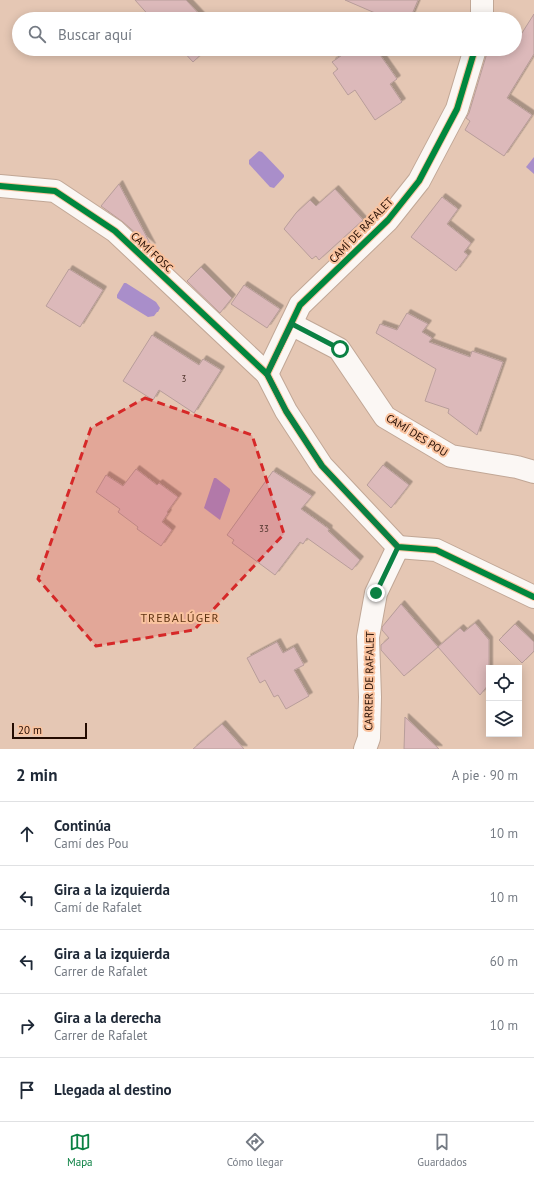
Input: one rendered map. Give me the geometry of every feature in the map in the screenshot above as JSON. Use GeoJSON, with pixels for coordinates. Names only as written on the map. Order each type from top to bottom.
{"type":"FeatureCollection","features":[{"type":"Feature","properties":{"kind":"street"},"geometry":{"type":"LineString","coordinates":[[482,0],[482,12]]}},
{"type":"Feature","properties":{"kind":"street","name":"CAMÍ DE RAFALET"},"geometry":{"type":"LineString","coordinates":[[267,374],[300,305],[388,220],[418,181],[457,110],[473,56]]}},
{"type":"Feature","properties":{"kind":"street","name":"CAMÍ FOSC"},"geometry":{"type":"LineString","coordinates":[[0,186],[55,191],[115,231],[267,374]]}},
{"type":"Feature","properties":{"kind":"street","name":"CAMÍ DES POU"},"geometry":{"type":"LineString","coordinates":[[292,324],[340,349],[385,417],[451,456],[516,467],[534,472]]}},
{"type":"Feature","properties":{"kind":"street"},"geometry":{"type":"LineString","coordinates":[[267,374],[286,411],[322,466],[398,547],[436,550],[534,597]]}},
{"type":"Feature","properties":{"kind":"street","name":"CARRER DE RAFALET"},"geometry":{"type":"LineString","coordinates":[[365,749],[368,738],[370,697],[368,637],[376,593],[398,547]]}},
{"type":"Feature","properties":{"kind":"highlighted area"},"geometry":{"type":"Polygon","coordinates":[[[145,398],[252,435],[284,534],[194,630],[96,646],[38,579],[91,428],[145,398]]]}},
{"type":"Feature","properties":{"kind":"shaded area"},"geometry":{"type":"Polygon","coordinates":[[[259,151],[262,152],[284,175],[284,177],[274,188],[270,187],[249,164],[249,160],[259,151]]]}},
{"type":"Feature","properties":{"kind":"shaded area"},"geometry":{"type":"Polygon","coordinates":[[[534,157],[534,174],[526,167],[534,157]]]}},
{"type":"Feature","properties":{"kind":"shaded area"},"geometry":{"type":"Polygon","coordinates":[[[124,283],[156,302],[160,308],[158,312],[154,316],[148,317],[117,298],[117,295],[124,283]]]}},
{"type":"Feature","properties":{"kind":"shaded area"},"geometry":{"type":"Polygon","coordinates":[[[214,478],[230,489],[220,520],[204,508],[214,478]]]}},
{"type":"Feature","properties":{"kind":"building"},"geometry":{"type":"Polygon","coordinates":[[[135,0],[186,0],[197,12],[146,12],[135,0]]]}},
{"type":"Feature","properties":{"kind":"building"},"geometry":{"type":"Polygon","coordinates":[[[345,0],[418,0],[413,12],[373,12],[345,0]]]}},
{"type":"Feature","properties":{"kind":"building"},"geometry":{"type":"Polygon","coordinates":[[[534,14],[534,54],[507,98],[532,115],[504,156],[465,130],[470,121],[466,118],[469,113],[486,56],[522,56],[522,33],[534,14]]]}},
{"type":"Feature","properties":{"kind":"building"},"geometry":{"type":"Polygon","coordinates":[[[187,56],[199,56],[193,62],[187,56]]]}},
{"type":"Feature","properties":{"kind":"building"},"geometry":{"type":"Polygon","coordinates":[[[341,56],[381,56],[397,79],[390,84],[402,102],[375,120],[355,90],[348,95],[333,73],[338,69],[332,62],[341,56]]]}},
{"type":"Feature","properties":{"kind":"building"},"geometry":{"type":"Polygon","coordinates":[[[119,184],[152,247],[123,222],[101,206],[119,184]]]}},
{"type":"Feature","properties":{"kind":"building"},"geometry":{"type":"Polygon","coordinates":[[[335,189],[363,220],[319,260],[316,256],[312,259],[284,229],[296,213],[310,200],[316,206],[335,189]]]}},
{"type":"Feature","properties":{"kind":"building"},"geometry":{"type":"Polygon","coordinates":[[[442,197],[458,209],[447,224],[471,243],[464,252],[468,255],[456,271],[411,237],[442,197]]]}},
{"type":"Feature","properties":{"kind":"building"},"geometry":{"type":"Polygon","coordinates":[[[201,267],[232,298],[220,313],[187,281],[201,267]]]}},
{"type":"Feature","properties":{"kind":"building"},"geometry":{"type":"Polygon","coordinates":[[[69,269],[103,290],[80,327],[46,306],[69,269]]]}},
{"type":"Feature","properties":{"kind":"building"},"geometry":{"type":"Polygon","coordinates":[[[244,285],[280,309],[267,328],[231,304],[244,285]]]}},
{"type":"Feature","properties":{"kind":"building"},"geometry":{"type":"Polygon","coordinates":[[[407,313],[428,324],[422,332],[432,338],[429,342],[470,357],[472,351],[503,362],[477,435],[448,413],[449,409],[425,401],[436,369],[376,333],[380,324],[397,330],[407,313]]]}},
{"type":"Feature","properties":{"kind":"building"},"geometry":{"type":"Polygon","coordinates":[[[152,335],[199,365],[203,359],[221,370],[194,413],[159,390],[153,400],[123,381],[152,335]]]}},
{"type":"Feature","properties":{"kind":"building"},"geometry":{"type":"Polygon","coordinates":[[[383,465],[409,485],[391,508],[367,485],[383,465]]]}},
{"type":"Feature","properties":{"kind":"building"},"geometry":{"type":"Polygon","coordinates":[[[136,469],[157,485],[159,483],[178,497],[162,522],[172,530],[161,546],[137,529],[138,527],[118,512],[120,509],[96,492],[106,475],[123,486],[136,469]]]}},
{"type":"Feature","properties":{"kind":"building"},"geometry":{"type":"Polygon","coordinates":[[[273,471],[312,496],[301,509],[329,529],[328,531],[360,560],[352,570],[307,538],[303,544],[300,542],[275,575],[232,543],[234,540],[227,535],[273,471]]]}},
{"type":"Feature","properties":{"kind":"building"},"geometry":{"type":"Polygon","coordinates":[[[401,604],[438,647],[404,676],[381,650],[381,645],[389,638],[382,630],[382,627],[401,604]]]}},
{"type":"Feature","properties":{"kind":"building"},"geometry":{"type":"Polygon","coordinates":[[[475,623],[489,640],[489,665],[486,665],[486,688],[480,695],[438,647],[460,628],[464,632],[475,623]]]}},
{"type":"Feature","properties":{"kind":"building"},"geometry":{"type":"Polygon","coordinates":[[[515,624],[534,642],[534,651],[522,663],[499,640],[515,624]]]}},
{"type":"Feature","properties":{"kind":"building"},"geometry":{"type":"Polygon","coordinates":[[[277,642],[283,653],[294,647],[304,665],[294,670],[309,696],[286,709],[278,695],[274,697],[265,680],[260,683],[247,658],[277,642]]]}},
{"type":"Feature","properties":{"kind":"building"},"geometry":{"type":"Polygon","coordinates":[[[405,717],[439,749],[404,749],[405,717]]]}},
{"type":"Feature","properties":{"kind":"building"},"geometry":{"type":"Polygon","coordinates":[[[222,724],[244,749],[193,749],[222,724]]]}},
{"type":"Feature","properties":{"kind":"cycle path"},"geometry":{"type":"LineString","coordinates":[[267,374],[300,305],[388,220],[419,181],[457,109],[473,56]]}},
{"type":"Feature","properties":{"kind":"cycle path"},"geometry":{"type":"LineString","coordinates":[[0,186],[55,191],[115,231],[267,374],[286,411],[322,466],[398,547],[436,550],[534,597]]}},
{"type":"Feature","properties":{"kind":"district","name":"TREBALÚGER"},"geometry":{"type":"Point","coordinates":[180,617]}},
{"type":"Feature","properties":{"kind":"route"},"geometry":{"type":"LineString","coordinates":[[340,349],[292,324],[267,374],[286,411],[322,466],[398,547],[376,593]]}}]}
